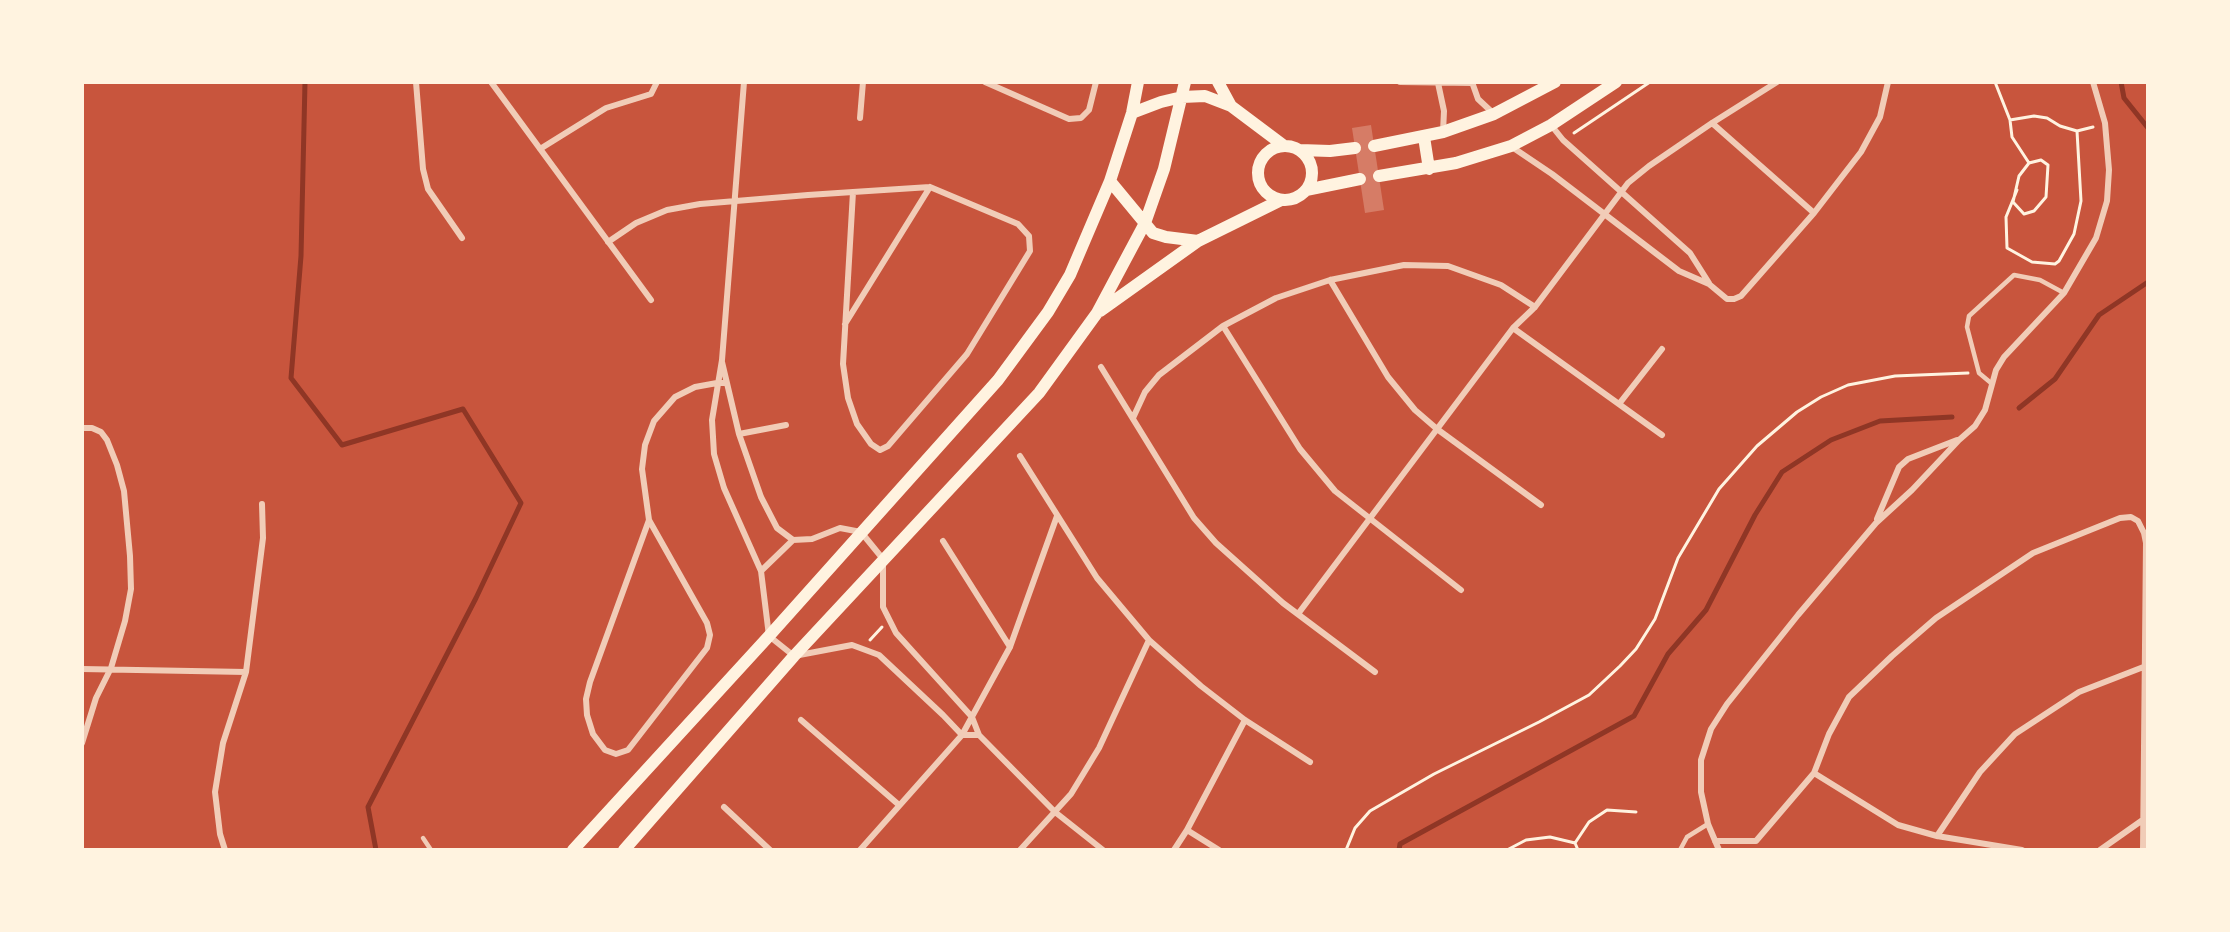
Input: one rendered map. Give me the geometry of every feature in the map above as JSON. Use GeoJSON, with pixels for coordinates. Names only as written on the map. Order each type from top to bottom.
{"type":"FeatureCollection","features":[{"type":"Feature","properties":{"kind":"main road"},"geometry":{"type":"LineString","coordinates":[[573,849],[769,636],[998,380],[1048,312],[1070,275],[1110,181],[1132,113],[1138,82]]}},
{"type":"Feature","properties":{"kind":"main road"},"geometry":{"type":"LineString","coordinates":[[624,849],[794,656],[1039,393],[1097,313],[1145,223],[1164,170],[1185,82]]}},
{"type":"Feature","properties":{"kind":"main road"},"geometry":{"type":"LineString","coordinates":[[1218,82],[1231,106]]}},
{"type":"Feature","properties":{"kind":"main road"},"geometry":{"type":"LineString","coordinates":[[1374,146],[1443,132],[1494,114],[1555,82]]}},
{"type":"Feature","properties":{"kind":"main road"},"geometry":{"type":"LineString","coordinates":[[1379,176],[1456,163],[1511,146],[1551,125],[1609,84]]}},
{"type":"Feature","properties":{"kind":"main road"},"geometry":{"type":"LineString","coordinates":[[1132,113],[1182,97],[1204,96],[1231,106],[1283,145],[1300,150],[1330,151],[1355,148]]}},
{"type":"Feature","properties":{"kind":"main road"},"geometry":{"type":"LineString","coordinates":[[1424,137],[1429,169]]}},
{"type":"Feature","properties":{"kind":"main road"},"geometry":{"type":"LineString","coordinates":[[1281,200],[1272,198],[1265,192],[1257,176],[1261,159],[1267,152],[1283,145]]}},
{"type":"Feature","properties":{"kind":"main road"},"geometry":{"type":"LineString","coordinates":[[1097,313],[1198,241],[1281,200],[1299,196],[1311,182],[1312,173],[1306,156],[1300,150]]}},
{"type":"Feature","properties":{"kind":"main road"},"geometry":{"type":"LineString","coordinates":[[1306,190],[1360,179]]}},
{"type":"Feature","properties":{"kind":"main road"},"geometry":{"type":"LineString","coordinates":[[1110,181],[1153,233],[1198,241]]}},
{"type":"Feature","properties":{"kind":"street"},"geometry":{"type":"LineString","coordinates":[[416,82],[423,169],[428,189],[462,238]]}},
{"type":"Feature","properties":{"kind":"street"},"geometry":{"type":"LineString","coordinates":[[491,82],[651,300]]}},
{"type":"Feature","properties":{"kind":"street"},"geometry":{"type":"LineString","coordinates":[[540,149],[606,108],[651,94],[657,82]]}},
{"type":"Feature","properties":{"kind":"street"},"geometry":{"type":"LineString","coordinates":[[744,82],[722,360],[712,420],[714,454],[724,488],[761,571],[769,636],[794,656],[843,646],[863,647],[879,655],[893,666],[962,735],[979,735]]}},
{"type":"Feature","properties":{"kind":"street"},"geometry":{"type":"LineString","coordinates":[[860,118],[863,82]]}},
{"type":"Feature","properties":{"kind":"street"},"geometry":{"type":"LineString","coordinates":[[985,82],[1069,119],[1081,118],[1089,110],[1096,82]]}},
{"type":"Feature","properties":{"kind":"street"},"geometry":{"type":"LineString","coordinates":[[1400,82],[1472,83],[1481,103],[1494,114]]}},
{"type":"Feature","properties":{"kind":"street"},"geometry":{"type":"LineString","coordinates":[[1298,614],[1513,328],[1535,307],[1621,191],[1649,166],[1777,82]]}},
{"type":"Feature","properties":{"kind":"street"},"geometry":{"type":"LineString","coordinates":[[1511,146],[1605,213],[1678,271],[1709,284],[1726,298],[1734,299],[1742,296],[1814,213],[1861,152],[1880,117],[1888,82]]}},
{"type":"Feature","properties":{"kind":"street"},"geometry":{"type":"LineString","coordinates":[[1719,849],[1708,824],[1701,792],[1701,760],[1711,729],[1727,704],[1876,523],[1975,426],[1985,410],[1991,384],[2004,357],[2064,293],[2096,238],[2107,201],[2109,170],[2105,123],[2093,82]]}},
{"type":"Feature","properties":{"kind":"street"},"geometry":{"type":"LineString","coordinates":[[1438,84],[1444,111],[1443,132]]}},
{"type":"Feature","properties":{"kind":"street"},"geometry":{"type":"LineString","coordinates":[[1712,123],[1814,213]]}},
{"type":"Feature","properties":{"kind":"street"},"geometry":{"type":"LineString","coordinates":[[1551,125],[1563,140],[1690,253],[1709,284]]}},
{"type":"Feature","properties":{"kind":"street"},"geometry":{"type":"LineString","coordinates":[[608,242],[636,223],[667,210],[700,204],[853,192],[930,187],[1018,224],[1029,236],[1030,251],[967,354],[888,446],[880,450],[871,444],[857,424],[848,398],[843,364],[853,192]]}},
{"type":"Feature","properties":{"kind":"street"},"geometry":{"type":"LineString","coordinates":[[845,325],[930,187]]}},
{"type":"Feature","properties":{"kind":"street"},"geometry":{"type":"LineString","coordinates":[[1133,418],[1145,392],[1159,375],[1223,326],[1276,298],[1330,280],[1404,265],[1448,266],[1500,285],[1535,307]]}},
{"type":"Feature","properties":{"kind":"street"},"geometry":{"type":"LineString","coordinates":[[1330,280],[1388,377],[1415,410],[1437,429],[1541,505]]}},
{"type":"Feature","properties":{"kind":"street"},"geometry":{"type":"LineString","coordinates":[[1223,326],[1300,449],[1335,490],[1461,590]]}},
{"type":"Feature","properties":{"kind":"street"},"geometry":{"type":"LineString","coordinates":[[1513,328],[1662,435]]}},
{"type":"Feature","properties":{"kind":"street"},"geometry":{"type":"LineString","coordinates":[[1619,404],[1662,350]]}},
{"type":"Feature","properties":{"kind":"street"},"geometry":{"type":"LineString","coordinates":[[722,360],[739,434],[763,502],[777,528],[793,540]]}},
{"type":"Feature","properties":{"kind":"street"},"geometry":{"type":"LineString","coordinates":[[1101,366],[1194,519],[1216,543],[1298,614],[1375,672]]}},
{"type":"Feature","properties":{"kind":"street"},"geometry":{"type":"LineString","coordinates":[[649,520],[590,682],[586,699],[587,715],[594,734],[605,750],[616,754],[628,750],[707,648],[710,635],[707,623],[649,520],[642,469],[645,445],[654,421],[675,397],[694,387],[727,383]]}},
{"type":"Feature","properties":{"kind":"street"},"geometry":{"type":"LineString","coordinates":[[739,434],[786,425]]}},
{"type":"Feature","properties":{"kind":"street"},"geometry":{"type":"LineString","coordinates":[[82,428],[92,428],[101,432],[107,440],[124,491],[130,556],[130,589],[125,621],[111,668],[96,698],[82,743]]}},
{"type":"Feature","properties":{"kind":"street"},"geometry":{"type":"LineString","coordinates":[[1876,523],[1899,467],[1908,459],[1959,440]]}},
{"type":"Feature","properties":{"kind":"street"},"geometry":{"type":"LineString","coordinates":[[1020,456],[1097,578],[1149,640],[1200,686],[1245,720],[1310,762]]}},
{"type":"Feature","properties":{"kind":"street"},"geometry":{"type":"LineString","coordinates":[[225,849],[220,834],[215,792],[223,743],[246,672],[263,538],[262,504]]}},
{"type":"Feature","properties":{"kind":"street"},"geometry":{"type":"LineString","coordinates":[[860,849],[962,735],[1010,647],[1057,516]]}},
{"type":"Feature","properties":{"kind":"street"},"geometry":{"type":"LineString","coordinates":[[1751,849],[1814,773],[1829,734],[1849,697],[1892,656],[1936,618],[2033,553],[2120,518],[2131,517],[2138,521],[2146,543],[2146,819],[2143,849]]}},
{"type":"Feature","properties":{"kind":"street"},"geometry":{"type":"LineString","coordinates":[[761,571],[793,540],[812,538],[840,528],[861,532],[884,559],[883,607],[896,633],[972,717],[979,735],[1055,812],[1103,849]]}},
{"type":"Feature","properties":{"kind":"street"},"geometry":{"type":"LineString","coordinates":[[943,541],[1010,647]]}},
{"type":"Feature","properties":{"kind":"street"},"geometry":{"type":"LineString","coordinates":[[1020,849],[1071,794],[1099,748],[1149,640]]}},
{"type":"Feature","properties":{"kind":"street"},"geometry":{"type":"LineString","coordinates":[[1937,836],[1980,772],[2015,734],[2079,692],[2146,666]]}},
{"type":"Feature","properties":{"kind":"street"},"geometry":{"type":"LineString","coordinates":[[82,669],[246,672]]}},
{"type":"Feature","properties":{"kind":"street"},"geometry":{"type":"LineString","coordinates":[[801,720],[899,805]]}},
{"type":"Feature","properties":{"kind":"street"},"geometry":{"type":"LineString","coordinates":[[1174,849],[1187,830],[1245,720]]}},
{"type":"Feature","properties":{"kind":"street"},"geometry":{"type":"LineString","coordinates":[[1814,773],[1898,825],[1937,836],[2022,849]]}},
{"type":"Feature","properties":{"kind":"street"},"geometry":{"type":"LineString","coordinates":[[723,807],[770,849]]}},
{"type":"Feature","properties":{"kind":"street"},"geometry":{"type":"LineString","coordinates":[[2100,849],[2146,819]]}},
{"type":"Feature","properties":{"kind":"street"},"geometry":{"type":"LineString","coordinates":[[1187,830],[1219,849]]}},
{"type":"Feature","properties":{"kind":"street"},"geometry":{"type":"LineString","coordinates":[[1714,841],[1756,841]]}},
{"type":"Feature","properties":{"kind":"lane"},"geometry":{"type":"LineString","coordinates":[[1991,384],[1979,373],[1967,321],[1970,316],[2011,277],[2017,275],[2040,280],[2064,293]]}},
{"type":"Feature","properties":{"kind":"lane"},"geometry":{"type":"LineString","coordinates":[[1680,849],[1687,837],[1708,824]]}},
{"type":"Feature","properties":{"kind":"lane"},"geometry":{"type":"LineString","coordinates":[[423,838],[431,849]]}},
{"type":"Feature","properties":{"kind":"path"},"geometry":{"type":"LineString","coordinates":[[1563,140],[1650,82]]}},
{"type":"Feature","properties":{"kind":"path"},"geometry":{"type":"LineString","coordinates":[[1995,82],[2010,120],[2012,137],[2029,163]]}},
{"type":"Feature","properties":{"kind":"path"},"geometry":{"type":"LineString","coordinates":[[2010,120],[2034,116],[2047,118],[2060,126],[2077,131],[2105,123]]}},
{"type":"Feature","properties":{"kind":"path"},"geometry":{"type":"LineString","coordinates":[[2017,190],[2007,217],[2007,248],[2032,262],[2055,264],[2074,234],[2081,201],[2077,131]]}},
{"type":"Feature","properties":{"kind":"path"},"geometry":{"type":"LineString","coordinates":[[2041,160],[2048,165],[2046,197],[2034,211],[2024,214],[2013,202],[2017,190],[2019,176],[2029,163],[2041,160]]}},
{"type":"Feature","properties":{"kind":"path"},"geometry":{"type":"LineString","coordinates":[[1346,849],[1355,828],[1370,811],[1434,774],[1539,722],[1589,694],[1620,666],[1636,649],[1654,619],[1678,558],[1719,489],[1756,446],[1797,412],[1821,397],[1848,385],[1895,376],[1979,373]]}},
{"type":"Feature","properties":{"kind":"path"},"geometry":{"type":"LineString","coordinates":[[863,647],[889,619]]}},
{"type":"Feature","properties":{"kind":"path"},"geometry":{"type":"LineString","coordinates":[[1575,843],[1589,822],[1607,810],[1636,812]]}},
{"type":"Feature","properties":{"kind":"path"},"geometry":{"type":"LineString","coordinates":[[1507,849],[1526,840],[1550,837],[1575,843],[1578,849]]}},
{"type":"Feature","properties":{"kind":"building"},"geometry":{"type":"Polygon","coordinates":[[[1371,125],[1384,210],[1365,213],[1352,128],[1371,125]]]}},
{"type":"Feature","properties":{"kind":"waterway"},"geometry":{"type":"LineString","coordinates":[[305,82],[301,256],[291,378],[342,445],[463,409],[521,503],[476,598],[368,807],[376,850]]}},
{"type":"Feature","properties":{"kind":"waterway"},"geometry":{"type":"LineString","coordinates":[[2121,82],[2124,98],[2148,128]]}},
{"type":"Feature","properties":{"kind":"waterway"},"geometry":{"type":"LineString","coordinates":[[2019,408],[2055,379],[2099,315],[2148,282]]}},
{"type":"Feature","properties":{"kind":"waterway"},"geometry":{"type":"LineString","coordinates":[[1399,850],[1400,844],[1634,716],[1668,654],[1706,610],[1755,515],[1782,472],[1831,440],[1880,421],[1952,417]]}}]}
